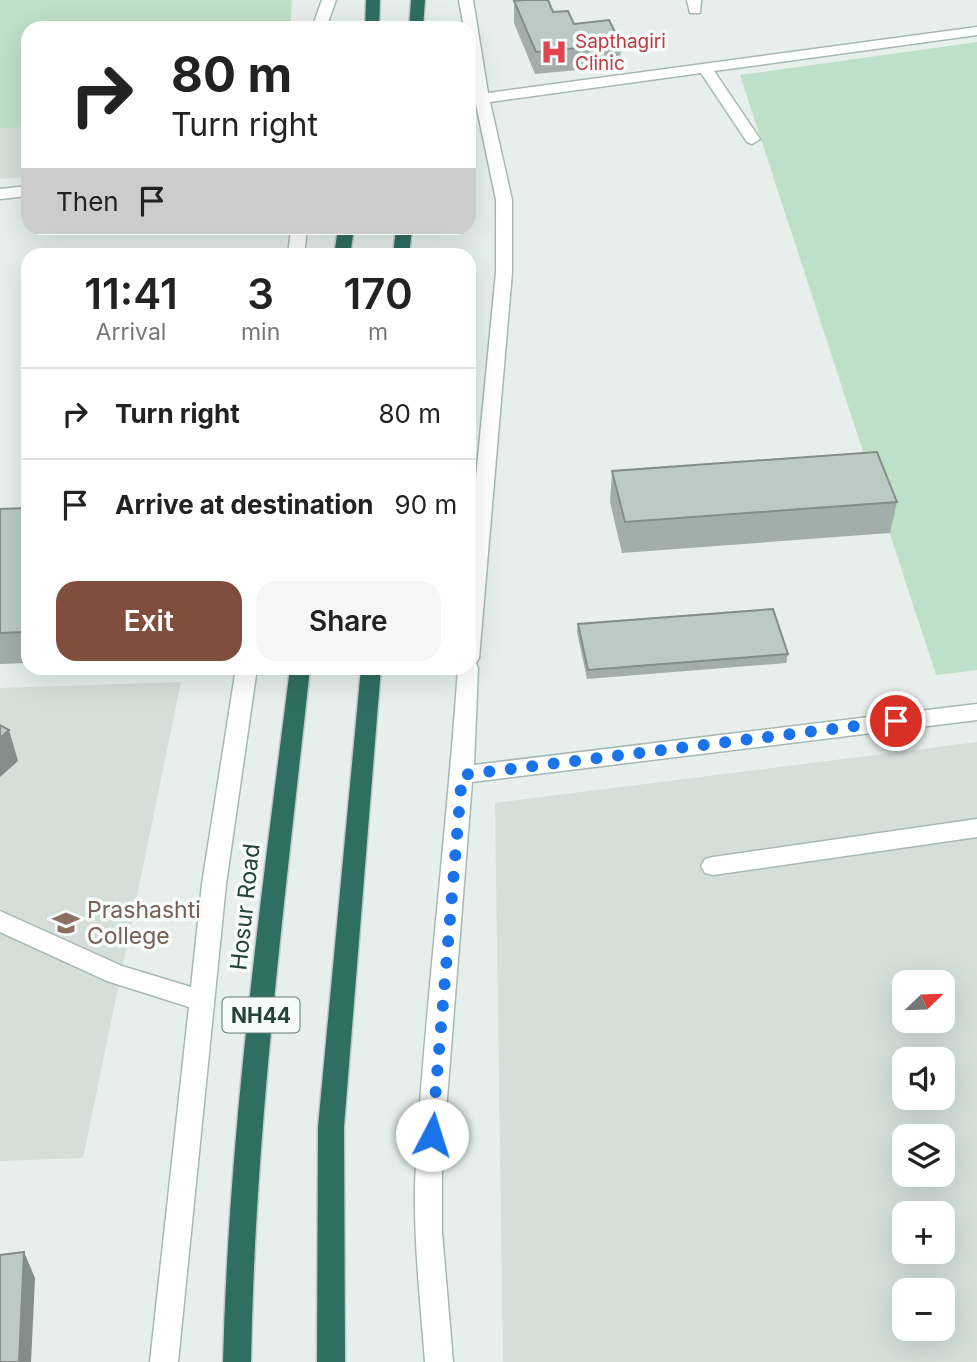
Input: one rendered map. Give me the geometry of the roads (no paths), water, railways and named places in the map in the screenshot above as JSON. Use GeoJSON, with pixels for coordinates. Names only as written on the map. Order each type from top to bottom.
{"type":"FeatureCollection","features":[{"type":"Feature","properties":{"kind":"highway"},"geometry":{"type":"LineString","coordinates":[[372,21],[373,0]]}},
{"type":"Feature","properties":{"kind":"highway"},"geometry":{"type":"LineString","coordinates":[[416,21],[418,0]]}},
{"type":"Feature","properties":{"kind":"highway","name":"Hosur Road"},"geometry":{"type":"LineString","coordinates":[[237,1362],[238,1260],[259,1033],[299,675]]}},
{"type":"Feature","properties":{"kind":"highway"},"geometry":{"type":"LineString","coordinates":[[331,1362],[331,1127],[370,675]]}},
{"type":"Feature","properties":{"kind":"street"},"geometry":{"type":"LineString","coordinates":[[322,21],[329,0]]}},
{"type":"Feature","properties":{"kind":"street"},"geometry":{"type":"LineString","coordinates":[[466,0],[468,21]]}},
{"type":"Feature","properties":{"kind":"street"},"geometry":{"type":"LineString","coordinates":[[476,580],[504,272],[503,200],[476,99],[977,31]]}},
{"type":"Feature","properties":{"kind":"street"},"geometry":{"type":"LineString","coordinates":[[706,69],[752,139]]}},
{"type":"Feature","properties":{"kind":"street"},"geometry":{"type":"LineString","coordinates":[[0,194],[21,192]]}},
{"type":"Feature","properties":{"kind":"street"},"geometry":{"type":"LineString","coordinates":[[164,1362],[214,884],[246,675]]}},
{"type":"Feature","properties":{"kind":"street"},"geometry":{"type":"LineString","coordinates":[[439,1362],[429,1232],[429,1162],[462,775],[468,675]]}},
{"type":"Feature","properties":{"kind":"street"},"geometry":{"type":"LineString","coordinates":[[462,775],[977,712]]}},
{"type":"Feature","properties":{"kind":"street"},"geometry":{"type":"LineString","coordinates":[[713,866],[977,828]]}},
{"type":"Feature","properties":{"kind":"street"},"geometry":{"type":"LineString","coordinates":[[0,921],[116,974],[201,1000]]}},
{"type":"Feature","properties":{"kind":"place","name":"Sapthagiri Clinic"},"geometry":{"type":"Point","coordinates":[554,52]}},
{"type":"Feature","properties":{"kind":"place","name":"Prashashti College"},"geometry":{"type":"Point","coordinates":[66,923]}}]}
